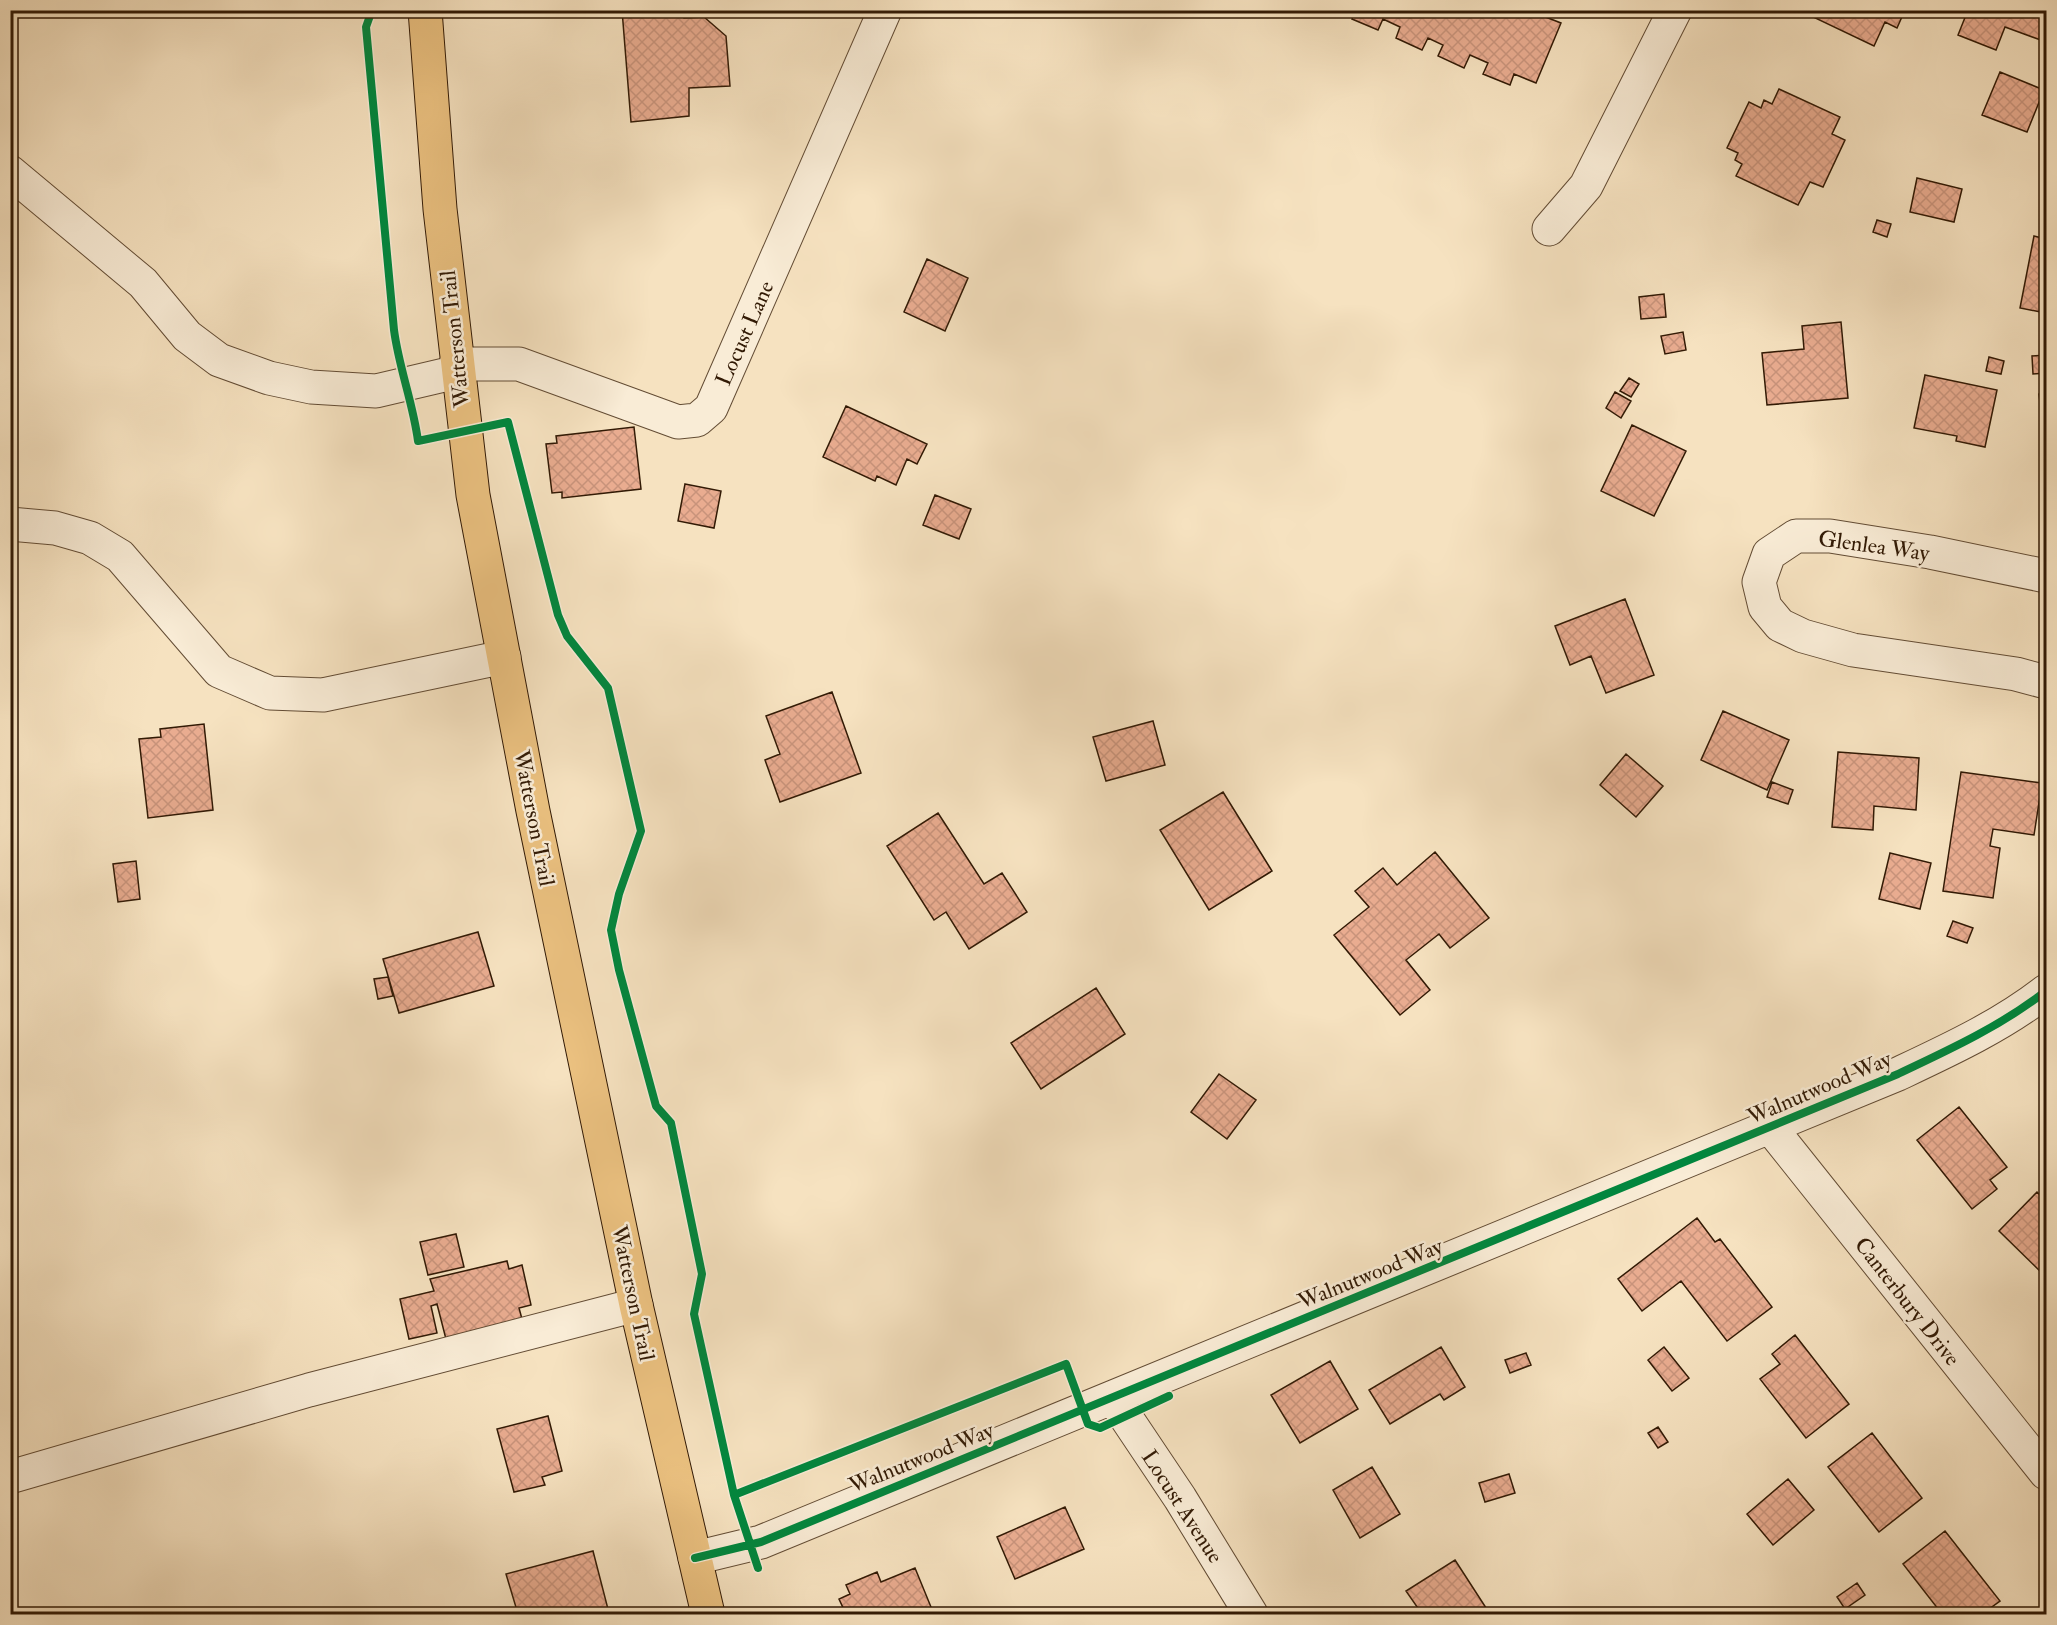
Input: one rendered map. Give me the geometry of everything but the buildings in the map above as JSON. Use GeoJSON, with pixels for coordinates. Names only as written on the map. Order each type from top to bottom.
{"type":"FeatureCollection","features":[{"type":"Feature","properties":{"kind":"main road","name":"Watterson Trail"},"geometry":{"type":"LineString","coordinates":[[425,10],[440,209],[473,495],[533,811],[636,1305],[708,1614]]}},
{"type":"Feature","properties":{"kind":"street","name":"Locust Lane"},"geometry":{"type":"LineString","coordinates":[[10,172],[143,283],[187,336],[219,360],[268,378],[311,387],[376,391],[457,368],[519,364],[678,422],[697,420],[711,408],[885,10]]}},
{"type":"Feature","properties":{"kind":"street"},"geometry":{"type":"LineString","coordinates":[[1550,229],[1586,186],[1676,10]]}},
{"type":"Feature","properties":{"kind":"street"},"geometry":{"type":"LineString","coordinates":[[10,524],[55,528],[90,538],[120,556],[219,671],[270,693],[323,695],[504,657]]}},
{"type":"Feature","properties":{"kind":"street","name":"Glenlea Way"},"geometry":{"type":"LineString","coordinates":[[2046,576],[1930,552],[1830,536],[1796,536],[1769,554],[1759,582],[1765,607],[1780,625],[1803,636],[1853,650],[2016,674],[2046,682]]}},
{"type":"Feature","properties":{"kind":"street","name":"Walnutwood Way"},"geometry":{"type":"LineString","coordinates":[[694,1558],[761,1542],[1770,1127],[1959,1046],[2027,1006],[2046,991]]}},
{"type":"Feature","properties":{"kind":"street","name":"Canterbury Drive"},"geometry":{"type":"LineString","coordinates":[[1770,1127],[2045,1469]]}},
{"type":"Feature","properties":{"kind":"street"},"geometry":{"type":"LineString","coordinates":[[10,1477],[309,1390],[636,1305]]}},
{"type":"Feature","properties":{"kind":"street","name":"Locust Avenue"},"geometry":{"type":"LineString","coordinates":[[1113,1398],[1180,1498],[1251,1614]]}},
{"type":"Feature","properties":{"kind":"cycle path"},"geometry":{"type":"LineString","coordinates":[[372,10],[366,27],[394,330],[418,441],[508,422],[558,615],[567,636],[608,688],[641,831],[619,894],[611,930],[619,970],[656,1106],[671,1123],[702,1274],[694,1314],[734,1495],[1066,1364],[1088,1424],[1100,1428],[1169,1396]]}},
{"type":"Feature","properties":{"kind":"cycle path"},"geometry":{"type":"LineString","coordinates":[[695,1558],[761,1542],[1898,1074],[1993,1026],[2046,991]]}},
{"type":"Feature","properties":{"kind":"cycle path"},"geometry":{"type":"LineString","coordinates":[[734,1495],[758,1568]]}}]}
